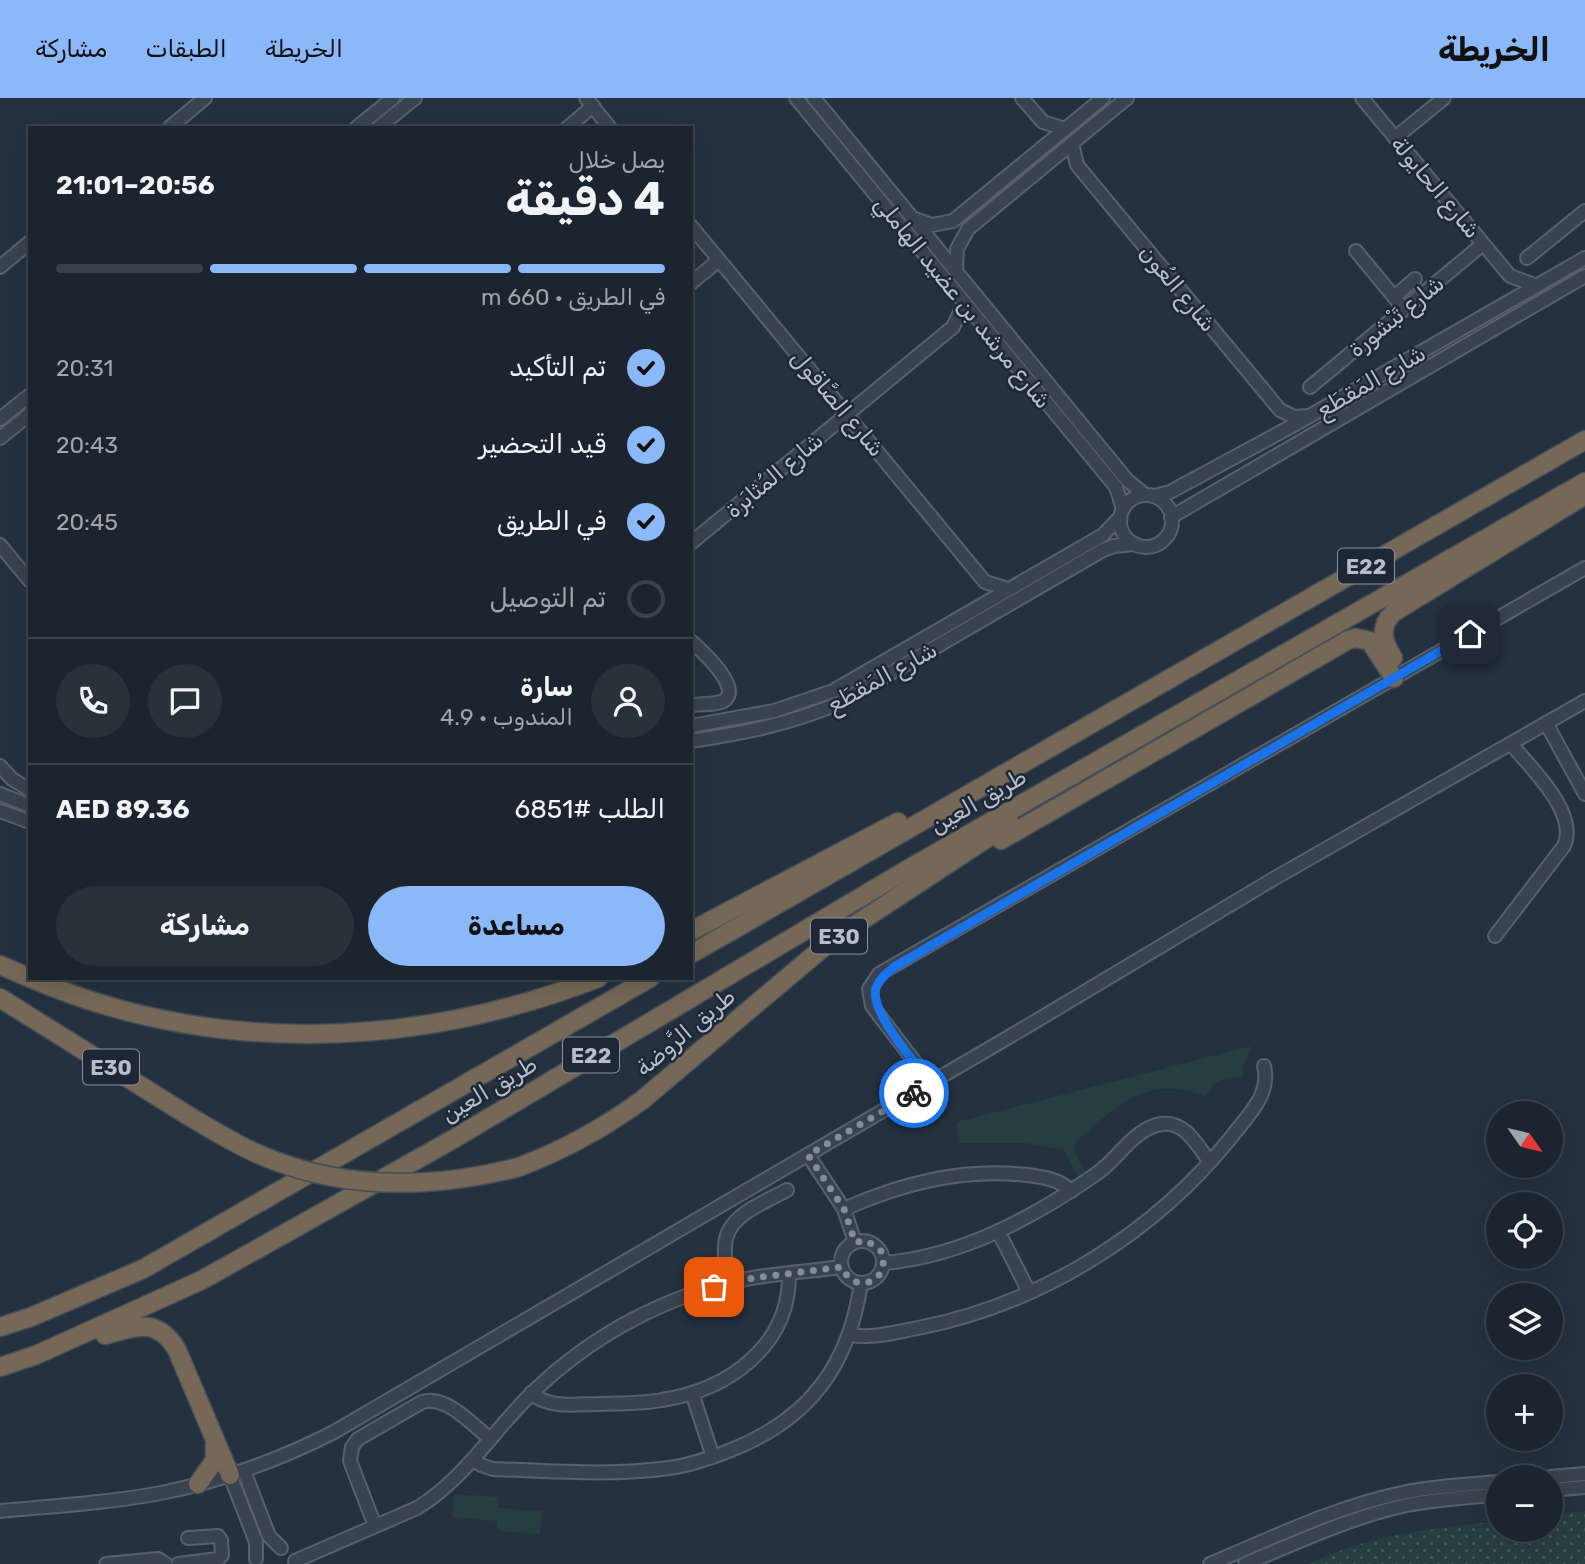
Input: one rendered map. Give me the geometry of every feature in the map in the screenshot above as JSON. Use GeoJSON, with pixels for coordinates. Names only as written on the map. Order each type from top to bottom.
{"type":"FeatureCollection","features":[{"type":"Feature","properties":{"kind":"highway"},"geometry":{"type":"LineString","coordinates":[[1524,475],[1585,428]]}},
{"type":"Feature","properties":{"kind":"highway","name":"E22"},"geometry":{"type":"LineString","coordinates":[[1147,693],[1585,440]]}},
{"type":"Feature","properties":{"kind":"highway","name":"E22"},"geometry":{"type":"LineString","coordinates":[[1170,719],[1585,482]]}},
{"type":"Feature","properties":{"kind":"highway"},"geometry":{"type":"LineString","coordinates":[[1398,676],[1383,638],[1384,624],[1388,618],[1585,495]]}},
{"type":"Feature","properties":{"kind":"highway"},"geometry":{"type":"LineString","coordinates":[[870,914],[1348,640],[1356,638],[1370,641],[1398,676]]}},
{"type":"Feature","properties":{"kind":"highway"},"geometry":{"type":"LineString","coordinates":[[693,930],[1147,693]]}},
{"type":"Feature","properties":{"kind":"highway","name":"طريق العين"},"geometry":{"type":"LineString","coordinates":[[693,953],[1147,693]]}},
{"type":"Feature","properties":{"kind":"highway","name":"طريق العين"},"geometry":{"type":"LineString","coordinates":[[0,1367],[36,1355],[202,1280],[450,1141],[874,889],[1170,719]]}},
{"type":"Feature","properties":{"kind":"highway","name":"طريق الرَّوضة"},"geometry":{"type":"LineString","coordinates":[[0,998],[192,1118],[257,1154],[319,1174],[351,1180],[415,1184],[482,1176],[519,1167],[580,1141],[640,1101],[785,978],[870,914],[1170,719]]}},
{"type":"Feature","properties":{"kind":"highway"},"geometry":{"type":"LineString","coordinates":[[0,965],[28,977]]}},
{"type":"Feature","properties":{"kind":"highway"},"geometry":{"type":"LineString","coordinates":[[34,980],[61,992],[115,1009],[172,1022],[237,1030],[328,1034],[378,1032],[474,1017],[543,998],[592,980]]}},
{"type":"Feature","properties":{"kind":"highway","name":"طريق العين"},"geometry":{"type":"LineString","coordinates":[[0,1327],[31,1317],[144,1269],[647,980]]}},
{"type":"Feature","properties":{"kind":"highway"},"geometry":{"type":"LineString","coordinates":[[84,1334],[101,1336],[141,1325],[156,1329],[168,1337],[177,1350],[214,1441],[237,1473]]}},
{"type":"Feature","properties":{"kind":"highway"},"geometry":{"type":"LineString","coordinates":[[198,1484],[215,1460],[214,1441]]}},
{"type":"Feature","properties":{"kind":"street"},"geometry":{"type":"LineString","coordinates":[[171,126],[205,98]]}},
{"type":"Feature","properties":{"kind":"street"},"geometry":{"type":"LineString","coordinates":[[358,126],[393,98]]}},
{"type":"Feature","properties":{"kind":"street"},"geometry":{"type":"LineString","coordinates":[[380,126],[415,98]]}},
{"type":"Feature","properties":{"kind":"street","name":"شارع مرشد بن عضيد الهاملي"},"geometry":{"type":"LineString","coordinates":[[796,98],[1116,487],[1122,513]]}},
{"type":"Feature","properties":{"kind":"street","name":"شارع مرشد بن عضيد الهاملي"},"geometry":{"type":"LineString","coordinates":[[814,98],[1127,480],[1150,496]]}},
{"type":"Feature","properties":{"kind":"street"},"geometry":{"type":"LineString","coordinates":[[1022,98],[1042,122],[1046,145]]}},
{"type":"Feature","properties":{"kind":"street"},"geometry":{"type":"LineString","coordinates":[[912,217],[932,225],[953,221],[1103,98]]}},
{"type":"Feature","properties":{"kind":"street"},"geometry":{"type":"LineString","coordinates":[[956,271],[957,249],[961,238],[978,220],[1126,98]]}},
{"type":"Feature","properties":{"kind":"street","name":"شارع الحايولة"},"geometry":{"type":"LineString","coordinates":[[1362,98],[1510,276]]}},
{"type":"Feature","properties":{"kind":"street"},"geometry":{"type":"LineString","coordinates":[[1395,138],[1444,98]]}},
{"type":"Feature","properties":{"kind":"street"},"geometry":{"type":"LineString","coordinates":[[569,126],[589,102],[608,126]]}},
{"type":"Feature","properties":{"kind":"street"},"geometry":{"type":"LineString","coordinates":[[1042,122],[1065,129]]}},
{"type":"Feature","properties":{"kind":"street","name":"شارع العُون"},"geometry":{"type":"LineString","coordinates":[[1072,142],[1077,166]]}},
{"type":"Feature","properties":{"kind":"street","name":"شارع العُون"},"geometry":{"type":"LineString","coordinates":[[1055,156],[1077,166],[1280,411]]}},
{"type":"Feature","properties":{"kind":"street"},"geometry":{"type":"LineString","coordinates":[[969,209],[978,220]]}},
{"type":"Feature","properties":{"kind":"street"},"geometry":{"type":"LineString","coordinates":[[1527,258],[1585,211]]}},
{"type":"Feature","properties":{"kind":"street","name":"شارع الصَّاقول"},"geometry":{"type":"LineString","coordinates":[[693,228],[985,582]]}},
{"type":"Feature","properties":{"kind":"street"},"geometry":{"type":"LineString","coordinates":[[0,267],[28,244]]}},
{"type":"Feature","properties":{"kind":"street","name":"شارع تَبْشورة"},"geometry":{"type":"LineString","coordinates":[[1310,387],[1483,244]]}},
{"type":"Feature","properties":{"kind":"street"},"geometry":{"type":"LineString","coordinates":[[1356,251],[1404,309]]}},
{"type":"Feature","properties":{"kind":"street","name":"شارع المَقطَع"},"geometry":{"type":"LineString","coordinates":[[1150,496],[1170,492],[1279,434],[1585,258]]}},
{"type":"Feature","properties":{"kind":"street"},"geometry":{"type":"LineString","coordinates":[[693,281],[719,260]]}},
{"type":"Feature","properties":{"kind":"street"},"geometry":{"type":"LineString","coordinates":[[1510,302],[1510,276],[1538,286]]}},
{"type":"Feature","properties":{"kind":"street","name":"شارع المَقطَع"},"geometry":{"type":"LineString","coordinates":[[1171,517],[1585,276]]}},
{"type":"Feature","properties":{"kind":"street"},"geometry":{"type":"LineString","coordinates":[[1394,297],[1415,279]]}},
{"type":"Feature","properties":{"kind":"street","name":"شارع المُثابَرة"},"geometry":{"type":"LineString","coordinates":[[953,327],[964,304]]}},
{"type":"Feature","properties":{"kind":"street"},"geometry":{"type":"LineString","coordinates":[[1411,376],[1402,375],[1402,369],[1492,312]]}},
{"type":"Feature","properties":{"kind":"street","name":"شارع المُثابَرة"},"geometry":{"type":"LineString","coordinates":[[693,541],[953,327],[979,322]]}},
{"type":"Feature","properties":{"kind":"street"},"geometry":{"type":"LineString","coordinates":[[0,419],[28,397]]}},
{"type":"Feature","properties":{"kind":"street"},"geometry":{"type":"LineString","coordinates":[[1280,411],[1294,417],[1309,416]]}},
{"type":"Feature","properties":{"kind":"street"},"geometry":{"type":"LineString","coordinates":[[1279,434],[1282,424],[1280,411]]}},
{"type":"Feature","properties":{"kind":"street"},"geometry":{"type":"LineString","coordinates":[[0,438],[28,416]]}},
{"type":"Feature","properties":{"kind":"street"},"geometry":{"type":"LineString","coordinates":[[1150,496],[1168,508],[1171,517],[1168,535],[1161,541],[1144,546],[1135,544],[1123,533],[1122,513],[1132,499],[1150,496]]}},
{"type":"Feature","properties":{"kind":"street","name":"شارع المَقطَع"},"geometry":{"type":"LineString","coordinates":[[693,726],[774,711],[833,691],[1103,535],[1122,513]]}},
{"type":"Feature","properties":{"kind":"street","name":"شارع المَقطَع"},"geometry":{"type":"LineString","coordinates":[[693,741],[777,726],[839,703],[1103,550],[1135,544]]}},
{"type":"Feature","properties":{"kind":"street"},"geometry":{"type":"LineString","coordinates":[[0,545],[27,573]]}},
{"type":"Feature","properties":{"kind":"street"},"geometry":{"type":"LineString","coordinates":[[930,1083],[872,1006],[869,989],[879,974],[1585,568]]}},
{"type":"Feature","properties":{"kind":"street"},"geometry":{"type":"LineString","coordinates":[[980,606],[985,582],[1008,589]]}},
{"type":"Feature","properties":{"kind":"street"},"geometry":{"type":"LineString","coordinates":[[693,643],[729,682],[729,694],[722,702],[693,705]]}},
{"type":"Feature","properties":{"kind":"street"},"geometry":{"type":"LineString","coordinates":[[0,1511],[122,1499],[198,1484],[237,1473],[334,1432],[1275,878],[1585,701]]}},
{"type":"Feature","properties":{"kind":"street"},"geometry":{"type":"LineString","coordinates":[[1546,723],[1585,794]]}},
{"type":"Feature","properties":{"kind":"street"},"geometry":{"type":"LineString","coordinates":[[1495,936],[1564,846],[1568,836],[1567,822],[1558,803],[1511,744]]}},
{"type":"Feature","properties":{"kind":"street"},"geometry":{"type":"LineString","coordinates":[[0,766],[12,779],[28,789]]}},
{"type":"Feature","properties":{"kind":"street"},"geometry":{"type":"LineString","coordinates":[[0,794],[28,805]]}},
{"type":"Feature","properties":{"kind":"street"},"geometry":{"type":"LineString","coordinates":[[0,811],[28,821]]}},
{"type":"Feature","properties":{"kind":"street"},"geometry":{"type":"LineString","coordinates":[[850,1335],[866,1337],[938,1324],[989,1308],[1074,1270],[1118,1242],[1179,1194],[1210,1162],[1263,1094],[1267,1081],[1264,1066]]}},
{"type":"Feature","properties":{"kind":"street"},"geometry":{"type":"LineString","coordinates":[[883,1263],[946,1250],[998,1231],[1071,1191],[1104,1167],[1140,1134],[1160,1124],[1169,1124],[1186,1132],[1210,1162]]}},
{"type":"Feature","properties":{"kind":"street"},"geometry":{"type":"LineString","coordinates":[[808,1155],[844,1209],[855,1242]]}},
{"type":"Feature","properties":{"kind":"street"},"geometry":{"type":"LineString","coordinates":[[844,1209],[908,1184],[960,1174],[1032,1176],[1058,1181],[1071,1191]]}},
{"type":"Feature","properties":{"kind":"street"},"geometry":{"type":"LineString","coordinates":[[728,1284],[725,1243],[730,1228],[742,1215],[787,1190]]}},
{"type":"Feature","properties":{"kind":"street"},"geometry":{"type":"LineString","coordinates":[[998,1231],[1029,1292]]}},
{"type":"Feature","properties":{"kind":"street"},"geometry":{"type":"LineString","coordinates":[[867,1241],[877,1247],[883,1263],[876,1278],[861,1283],[851,1280],[842,1267],[845,1250],[855,1242],[867,1241]]}},
{"type":"Feature","properties":{"kind":"street"},"geometry":{"type":"LineString","coordinates":[[237,1473],[256,1502],[269,1536],[292,1555],[295,1563],[429,1501],[473,1460],[531,1393],[576,1356],[616,1329],[677,1300],[728,1284],[842,1267]]}},
{"type":"Feature","properties":{"kind":"street"},"geometry":{"type":"LineString","coordinates":[[531,1393],[545,1402],[562,1404],[646,1402],[692,1393],[732,1375],[760,1353],[772,1337],[782,1317],[788,1295],[789,1274]]}},
{"type":"Feature","properties":{"kind":"street"},"geometry":{"type":"LineString","coordinates":[[473,1460],[493,1469],[595,1473],[668,1468],[713,1457],[757,1439],[797,1413],[827,1379],[850,1335],[861,1283]]}},
{"type":"Feature","properties":{"kind":"street"},"geometry":{"type":"LineString","coordinates":[[692,1393],[713,1457]]}},
{"type":"Feature","properties":{"kind":"street"},"geometry":{"type":"LineString","coordinates":[[375,1527],[350,1461],[352,1447],[358,1439],[431,1399],[446,1404],[490,1438]]}},
{"type":"Feature","properties":{"kind":"street"},"geometry":{"type":"LineString","coordinates":[[237,1473],[243,1508],[256,1542],[255,1561]]}},
{"type":"Feature","properties":{"kind":"street"},"geometry":{"type":"LineString","coordinates":[[1563,1476],[1585,1474]]}},
{"type":"Feature","properties":{"kind":"street"},"geometry":{"type":"LineString","coordinates":[[1210,1564],[1314,1521],[1379,1499],[1445,1486],[1486,1483]]}},
{"type":"Feature","properties":{"kind":"street"},"geometry":{"type":"LineString","coordinates":[[1563,1489],[1585,1487]]}},
{"type":"Feature","properties":{"kind":"street"},"geometry":{"type":"LineString","coordinates":[[1245,1564],[1340,1525],[1383,1511],[1426,1501],[1486,1495]]}},
{"type":"Feature","properties":{"kind":"street"},"geometry":{"type":"LineString","coordinates":[[243,1508],[249,1508],[256,1502]]}},
{"type":"Feature","properties":{"kind":"street"},"geometry":{"type":"LineString","coordinates":[[178,1564],[218,1559],[222,1555],[221,1540],[218,1536],[188,1538]]}},
{"type":"Feature","properties":{"kind":"street"},"geometry":{"type":"LineString","coordinates":[[255,1561],[264,1550],[281,1548]]}},
{"type":"Feature","properties":{"kind":"street"},"geometry":{"type":"LineString","coordinates":[[319,1564],[322,1556],[320,1550]]}},
{"type":"Feature","properties":{"kind":"street"},"geometry":{"type":"LineString","coordinates":[[106,1564],[158,1559],[166,1564]]}},
{"type":"Feature","properties":{"kind":"green space"},"geometry":{"type":"Polygon","coordinates":[[[1251,1046],[1242,1077],[1220,1080],[1205,1096],[1184,1090],[1149,1092],[1134,1097],[1105,1116],[1076,1142],[1074,1150],[1087,1176],[1080,1181],[1064,1150],[1025,1143],[958,1143],[957,1122],[1251,1046]]]}},
{"type":"Feature","properties":{"kind":"green space"},"geometry":{"type":"Polygon","coordinates":[[[454,1494],[499,1497],[498,1508],[542,1511],[540,1534],[497,1531],[497,1521],[452,1517],[454,1494]]]}},
{"type":"Feature","properties":{"kind":"green space"},"geometry":{"type":"Polygon","coordinates":[[[1585,1511],[1585,1564],[1309,1564],[1378,1539],[1486,1522],[1486,1542],[1563,1542],[1563,1514],[1585,1511]]]}},
{"type":"Feature","properties":{"kind":"way so far"},"geometry":{"type":"LineString","coordinates":[[714,1287],[753,1278],[842,1267],[847,1276],[856,1282],[867,1283],[876,1278],[883,1263],[881,1251],[867,1241],[855,1242],[844,1209],[808,1155],[914,1093]]}},
{"type":"Feature","properties":{"kind":"route"},"geometry":{"type":"LineString","coordinates":[[914,1093],[930,1083],[882,1018],[875,997],[878,983],[894,967],[1470,634]]}}]}
